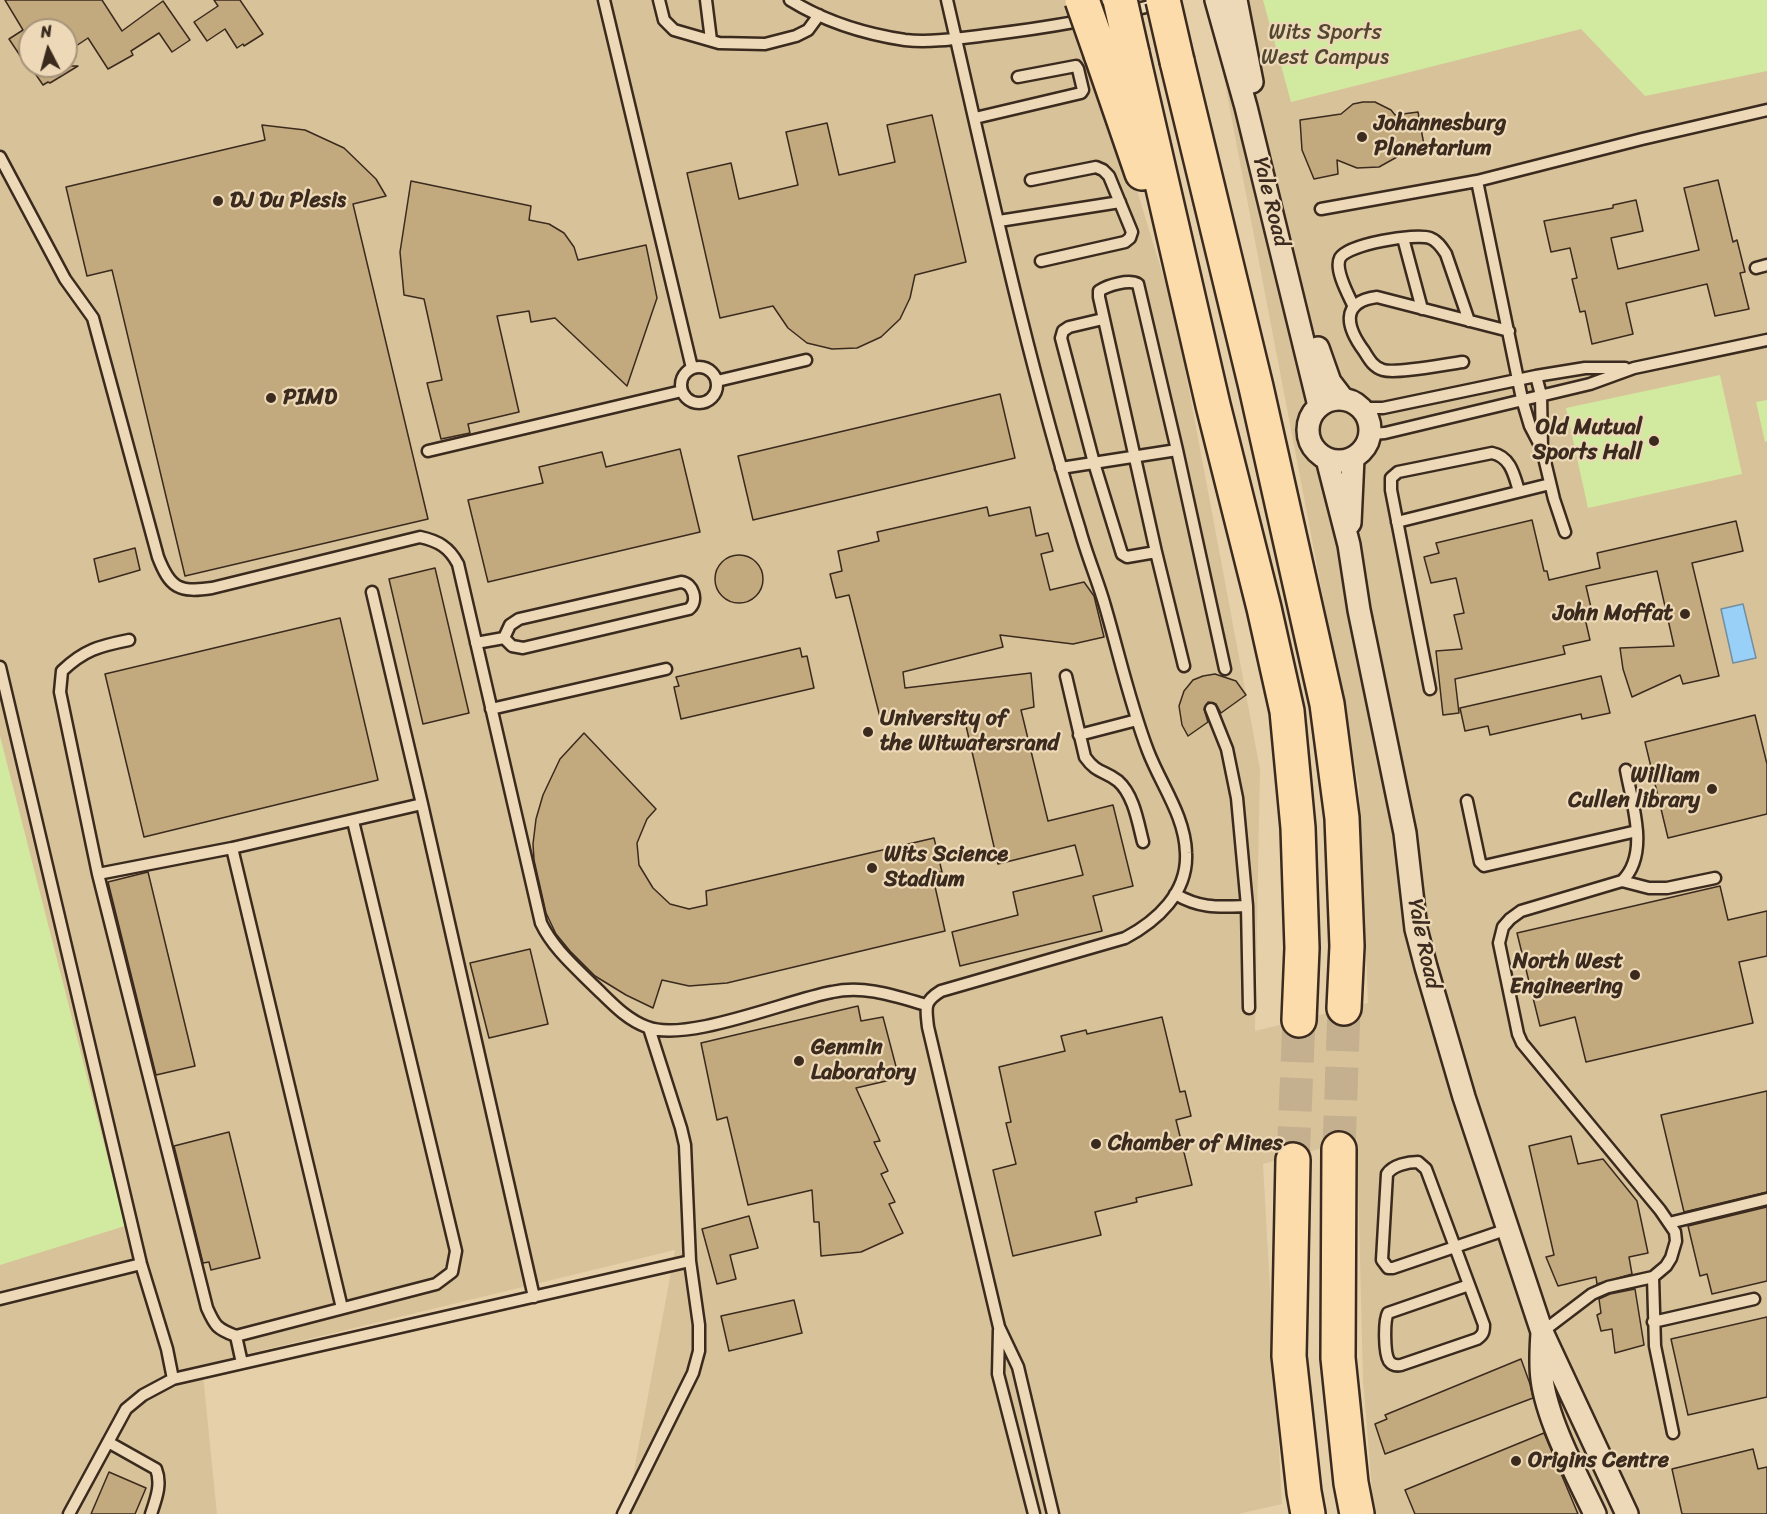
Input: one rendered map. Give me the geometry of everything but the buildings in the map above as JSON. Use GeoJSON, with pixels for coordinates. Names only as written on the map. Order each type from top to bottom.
{"type":"FeatureCollection","features":[{"type":"Feature","properties":{"kind":"highway"},"geometry":{"type":"LineString","coordinates":[[1082,0],[1116,54],[1173,230],[1287,711],[1298,828],[1302,948],[1299,1020]]}},
{"type":"Feature","properties":{"kind":"highway"},"geometry":{"type":"LineString","coordinates":[[1116,54],[1120,0]]}},
{"type":"Feature","properties":{"kind":"highway"},"geometry":{"type":"LineString","coordinates":[[1163,0],[1256,387],[1327,704],[1342,818],[1347,946],[1344,1008]]}},
{"type":"Feature","properties":{"kind":"highway"},"geometry":{"type":"LineString","coordinates":[[1339,1149],[1338,1358],[1351,1483],[1357,1514]]}},
{"type":"Feature","properties":{"kind":"highway"},"geometry":{"type":"LineString","coordinates":[[1293,1160],[1288,1356],[1308,1514]]}},
{"type":"Feature","properties":{"kind":"street","name":"Yale Road"},"geometry":{"type":"LineString","coordinates":[[1215,0],[1265,161],[1324,368],[1330,382],[1352,404]]}},
{"type":"Feature","properties":{"kind":"street","name":"Yale Road"},"geometry":{"type":"LineString","coordinates":[[1236,0],[1265,161],[1319,406]]}},
{"type":"Feature","properties":{"kind":"street"},"geometry":{"type":"LineString","coordinates":[[1326,402],[1352,404],[1370,424],[1370,434],[1361,452],[1345,460],[1327,459],[1316,452],[1310,441],[1308,428],[1311,416],[1319,406],[1326,402]]}},
{"type":"Feature","properties":{"kind":"street","name":"Yale Road"},"geometry":{"type":"LineString","coordinates":[[1349,545],[1353,458]]}},
{"type":"Feature","properties":{"kind":"street","name":"Yale Road"},"geometry":{"type":"LineString","coordinates":[[1327,459],[1349,545],[1359,610],[1405,833],[1416,929],[1464,1097],[1542,1332],[1627,1514]]}},
{"type":"Feature","properties":{"kind":"street","name":"Yale Road"},"geometry":{"type":"LineString","coordinates":[[1542,1332],[1542,1382],[1548,1407],[1595,1514]]}},
{"type":"Feature","properties":{"kind":"lane"},"geometry":{"type":"LineString","coordinates":[[604,0],[692,368]]}},
{"type":"Feature","properties":{"kind":"lane"},"geometry":{"type":"LineString","coordinates":[[659,0],[664,20],[674,30],[719,43],[765,44],[796,36],[808,30],[819,15]]}},
{"type":"Feature","properties":{"kind":"lane"},"geometry":{"type":"LineString","coordinates":[[706,0],[711,40]]}},
{"type":"Feature","properties":{"kind":"lane"},"geometry":{"type":"LineString","coordinates":[[790,0],[819,15],[863,31],[908,40],[956,39],[1052,27],[1173,0]]}},
{"type":"Feature","properties":{"kind":"lane"},"geometry":{"type":"LineString","coordinates":[[947,0],[1061,468],[1104,603],[1137,720],[1174,807],[1183,833],[1186,854],[1184,873],[1175,894],[1167,907],[1144,928],[1125,938],[941,991],[931,997],[926,1005],[934,1057],[999,1327],[1018,1367],[1053,1514]]}},
{"type":"Feature","properties":{"kind":"lane"},"geometry":{"type":"LineString","coordinates":[[975,118],[1081,93],[1083,90],[1076,66],[1017,77]]}},
{"type":"Feature","properties":{"kind":"lane"},"geometry":{"type":"LineString","coordinates":[[1321,209],[1477,181],[1767,110]]}},
{"type":"Feature","properties":{"kind":"lane"},"geometry":{"type":"LineString","coordinates":[[0,157],[65,279],[93,318],[158,557],[169,580],[184,589],[212,588],[420,537],[442,544],[454,556],[458,564],[537,910],[547,935],[556,948],[621,1013],[649,1028],[674,1030],[708,1026],[834,991],[863,989],[879,991],[926,1005]]}},
{"type":"Feature","properties":{"kind":"lane"},"geometry":{"type":"LineString","coordinates":[[1031,180],[1096,167],[1103,170],[1109,176],[1132,232],[1130,238],[1125,242],[1041,261]]}},
{"type":"Feature","properties":{"kind":"lane"},"geometry":{"type":"LineString","coordinates":[[1477,181],[1517,379],[1530,426],[1542,449]]}},
{"type":"Feature","properties":{"kind":"lane"},"geometry":{"type":"LineString","coordinates":[[999,221],[1120,202]]}},
{"type":"Feature","properties":{"kind":"lane"},"geometry":{"type":"LineString","coordinates":[[1354,307],[1341,277],[1338,265],[1340,258],[1346,252],[1376,242],[1416,236],[1430,238],[1440,245],[1446,254],[1469,321]]}},
{"type":"Feature","properties":{"kind":"lane"},"geometry":{"type":"LineString","coordinates":[[1403,238],[1422,309]]}},
{"type":"Feature","properties":{"kind":"lane"},"geometry":{"type":"LineString","coordinates":[[1184,666],[1098,297],[1099,291],[1104,288],[1135,282],[1138,284],[1177,450],[1225,669]]}},
{"type":"Feature","properties":{"kind":"lane"},"geometry":{"type":"LineString","coordinates":[[1463,362],[1385,371],[1374,366],[1351,332],[1348,320],[1351,311],[1366,299],[1377,297],[1509,331]]}},
{"type":"Feature","properties":{"kind":"lane"},"geometry":{"type":"LineString","coordinates":[[1103,319],[1070,327],[1063,331],[1061,339],[1094,463],[1122,554],[1127,557],[1156,552]]}},
{"type":"Feature","properties":{"kind":"lane"},"geometry":{"type":"LineString","coordinates":[[1370,434],[1385,433],[1590,384],[1635,368],[1767,340]]}},
{"type":"Feature","properties":{"kind":"lane"},"geometry":{"type":"LineString","coordinates":[[717,381],[806,360]]}},
{"type":"Feature","properties":{"kind":"lane"},"geometry":{"type":"LineString","coordinates":[[692,368],[704,368],[713,374],[717,381],[714,395],[705,402],[693,403],[684,396],[680,386],[683,375],[692,368]]}},
{"type":"Feature","properties":{"kind":"lane"},"geometry":{"type":"LineString","coordinates":[[1352,404],[1383,408],[1517,379],[1585,368],[1635,368]]}},
{"type":"Feature","properties":{"kind":"lane"},"geometry":{"type":"LineString","coordinates":[[1536,376],[1541,395],[1542,449],[1565,532]]}},
{"type":"Feature","properties":{"kind":"lane"},"geometry":{"type":"LineString","coordinates":[[428,451],[682,391]]}},
{"type":"Feature","properties":{"kind":"lane"},"geometry":{"type":"LineString","coordinates":[[1061,468],[1177,450]]}},
{"type":"Feature","properties":{"kind":"lane"},"geometry":{"type":"LineString","coordinates":[[1430,689],[1397,522],[1391,478],[1398,472],[1492,453],[1503,457],[1514,471],[1519,491]]}},
{"type":"Feature","properties":{"kind":"lane"},"geometry":{"type":"LineString","coordinates":[[1397,522],[1550,484]]}},
{"type":"Feature","properties":{"kind":"lane"},"geometry":{"type":"LineString","coordinates":[[681,582],[687,582],[690,586],[694,600],[693,606],[689,609],[523,648],[512,646],[504,638],[510,625],[519,620],[681,582]]}},
{"type":"Feature","properties":{"kind":"lane"},"geometry":{"type":"LineString","coordinates":[[372,592],[534,1297]]}},
{"type":"Feature","properties":{"kind":"lane"},"geometry":{"type":"LineString","coordinates":[[476,643],[504,638]]}},
{"type":"Feature","properties":{"kind":"lane"},"geometry":{"type":"LineString","coordinates":[[129,640],[98,646],[78,656],[62,671],[60,692],[98,874],[207,1308],[213,1322],[221,1330],[236,1336],[436,1284],[452,1272],[456,1251],[353,821]]}},
{"type":"Feature","properties":{"kind":"lane"},"geometry":{"type":"LineString","coordinates":[[0,667],[141,1264],[167,1349],[173,1379]]}},
{"type":"Feature","properties":{"kind":"lane"},"geometry":{"type":"LineString","coordinates":[[491,709],[666,669]]}},
{"type":"Feature","properties":{"kind":"lane"},"geometry":{"type":"LineString","coordinates":[[1066,676],[1085,757],[1092,768],[1119,782],[1127,793],[1143,842]]}},
{"type":"Feature","properties":{"kind":"lane"},"geometry":{"type":"LineString","coordinates":[[1211,709],[1227,749],[1237,798],[1247,906],[1249,1008]]}},
{"type":"Feature","properties":{"kind":"lane"},"geometry":{"type":"LineString","coordinates":[[1079,735],[1137,720]]}},
{"type":"Feature","properties":{"kind":"lane"},"geometry":{"type":"LineString","coordinates":[[1542,1332],[1592,1294],[1613,1286],[1653,1277],[1666,1266],[1676,1241],[1675,1232],[1670,1223],[1522,1043],[1518,1034],[1499,943],[1503,927],[1521,911],[1622,881],[1630,874],[1638,851],[1637,831],[1626,770]]}},
{"type":"Feature","properties":{"kind":"lane"},"geometry":{"type":"LineString","coordinates":[[1467,801],[1480,862],[1484,866],[1637,831]]}},
{"type":"Feature","properties":{"kind":"lane"},"geometry":{"type":"LineString","coordinates":[[98,874],[232,848],[422,804]]}},
{"type":"Feature","properties":{"kind":"lane"},"geometry":{"type":"LineString","coordinates":[[232,848],[342,1308]]}},
{"type":"Feature","properties":{"kind":"lane"},"geometry":{"type":"LineString","coordinates":[[1622,881],[1649,888],[1667,888],[1715,878]]}},
{"type":"Feature","properties":{"kind":"lane"},"geometry":{"type":"LineString","coordinates":[[1175,894],[1191,904],[1210,908],[1247,906]]}},
{"type":"Feature","properties":{"kind":"lane"},"geometry":{"type":"LineString","coordinates":[[623,1514],[693,1373],[699,1351],[699,1325],[690,1261],[685,1145],[649,1028]]}},
{"type":"Feature","properties":{"kind":"lane"},"geometry":{"type":"LineString","coordinates":[[1469,1285],[1388,1314],[1385,1322],[1389,1362],[1395,1366],[1401,1365],[1482,1336],[1484,1325],[1469,1285],[1455,1247],[1426,1169],[1423,1165],[1413,1162],[1390,1170],[1385,1178],[1382,1260],[1383,1265],[1388,1268],[1393,1268],[1455,1247],[1508,1229]]}},
{"type":"Feature","properties":{"kind":"lane"},"geometry":{"type":"LineString","coordinates":[[1670,1223],[1767,1199]]}},
{"type":"Feature","properties":{"kind":"lane"},"geometry":{"type":"LineString","coordinates":[[69,1514],[126,1409],[143,1395],[173,1379],[690,1261]]}},
{"type":"Feature","properties":{"kind":"lane"},"geometry":{"type":"LineString","coordinates":[[0,1299],[141,1264]]}},
{"type":"Feature","properties":{"kind":"lane"},"geometry":{"type":"LineString","coordinates":[[1653,1277],[1653,1322],[1657,1357],[1673,1433]]}},
{"type":"Feature","properties":{"kind":"lane"},"geometry":{"type":"LineString","coordinates":[[1653,1322],[1754,1299]]}},
{"type":"Feature","properties":{"kind":"lane"},"geometry":{"type":"LineString","coordinates":[[999,1327],[998,1374],[1034,1514]]}},
{"type":"Feature","properties":{"kind":"lane"},"geometry":{"type":"LineString","coordinates":[[236,1336],[242,1363]]}},
{"type":"Feature","properties":{"kind":"lane"},"geometry":{"type":"LineString","coordinates":[[108,1442],[156,1469],[159,1477],[158,1491],[151,1514]]}},
{"type":"Feature","properties":{"kind":"shaded area","name":"University of the Witwatersrand"},"geometry":{"type":"Polygon","coordinates":[[[0,0],[1079,0],[1175,315],[1260,769],[1255,1031],[1368,1003],[1359,786],[1209,0],[1767,0],[1767,1514],[1374,1514],[1363,1380],[1357,1139],[1263,1164],[1282,1504],[1238,1514],[626,1514],[675,1250],[202,1365],[217,1514],[0,1514],[0,0]]]}},
{"type":"Feature","properties":{"kind":"green space","name":"Wits Sports West Campus"},"geometry":{"type":"Polygon","coordinates":[[[1263,0],[1767,0],[1767,71],[1645,96],[1581,29],[1291,102],[1263,0]]]}},
{"type":"Feature","properties":{"kind":"green space","name":"Old Mutual Sports Hall"},"geometry":{"type":"Polygon","coordinates":[[[1720,375],[1742,474],[1588,508],[1566,408],[1720,375]]]}},
{"type":"Feature","properties":{"kind":"green space"},"geometry":{"type":"Polygon","coordinates":[[[1767,400],[1767,441],[1765,442],[1756,402],[1767,400]]]}},
{"type":"Feature","properties":{"kind":"green space"},"geometry":{"type":"Polygon","coordinates":[[[0,736],[125,1226],[0,1265],[0,736]]]}},
{"type":"Feature","properties":{"kind":"water"},"geometry":{"type":"Polygon","coordinates":[[[1743,604],[1756,658],[1733,663],[1721,609],[1743,604]]]}},
{"type":"Feature","properties":{"kind":"tunnel"},"geometry":{"type":"LineString","coordinates":[[1339,1149],[1344,1008]]}},
{"type":"Feature","properties":{"kind":"tunnel"},"geometry":{"type":"LineString","coordinates":[[1293,1160],[1299,1020]]}},
{"type":"Feature","properties":{"kind":"place","name":"Johannesburg Planetarium"},"geometry":{"type":"Point","coordinates":[1362,137]}},
{"type":"Feature","properties":{"kind":"place","name":"DJ Du Plesis"},"geometry":{"type":"Point","coordinates":[218,201]}},
{"type":"Feature","properties":{"kind":"place","name":"PIMD"},"geometry":{"type":"Point","coordinates":[271,398]}},
{"type":"Feature","properties":{"kind":"place","name":"Old Mutual Sports Hall"},"geometry":{"type":"Point","coordinates":[1654,441]}},
{"type":"Feature","properties":{"kind":"place","name":"John Moffat"},"geometry":{"type":"Point","coordinates":[1685,614]}},
{"type":"Feature","properties":{"kind":"place","name":"University of the Witwatersrand"},"geometry":{"type":"Point","coordinates":[868,732]}},
{"type":"Feature","properties":{"kind":"place","name":"William Cullen library"},"geometry":{"type":"Point","coordinates":[1712,789]}},
{"type":"Feature","properties":{"kind":"place","name":"Wits Science Stadium"},"geometry":{"type":"Point","coordinates":[872,868]}},
{"type":"Feature","properties":{"kind":"place","name":"North West Engineering"},"geometry":{"type":"Point","coordinates":[1635,975]}},
{"type":"Feature","properties":{"kind":"place","name":"Genmin Laboratory"},"geometry":{"type":"Point","coordinates":[799,1061]}},
{"type":"Feature","properties":{"kind":"place","name":"Chamber of Mines"},"geometry":{"type":"Point","coordinates":[1096,1144]}},
{"type":"Feature","properties":{"kind":"place","name":"Origins Centre"},"geometry":{"type":"Point","coordinates":[1516,1461]}}]}
